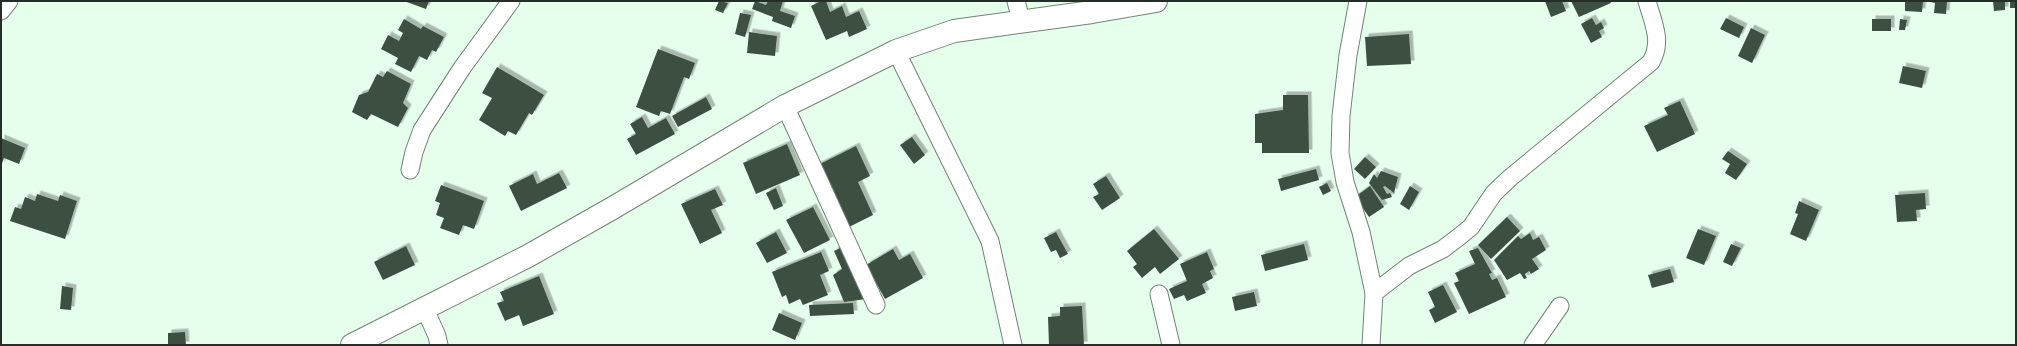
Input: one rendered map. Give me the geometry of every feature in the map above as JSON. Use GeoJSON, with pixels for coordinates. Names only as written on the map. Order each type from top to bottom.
{"type":"FeatureCollection","features":[{"type":"Feature","properties":{"kind":"street"},"geometry":{"type":"LineString","coordinates":[[1,11],[9,1]]}},
{"type":"Feature","properties":{"kind":"street"},"geometry":{"type":"LineString","coordinates":[[410,170],[414,152],[422,130],[467,62],[511,1]]}},
{"type":"Feature","properties":{"kind":"street"},"geometry":{"type":"LineString","coordinates":[[352,345],[425,310],[528,256],[785,106],[896,51],[954,30],[1019,11],[1092,12],[1156,1]]}},
{"type":"Feature","properties":{"kind":"street"},"geometry":{"type":"LineString","coordinates":[[1358,1],[1348,55],[1341,116],[1340,153],[1345,182],[1361,232],[1374,293],[1371,345]]}},
{"type":"Feature","properties":{"kind":"street"},"geometry":{"type":"LineString","coordinates":[[1374,293],[1409,266],[1443,249],[1471,227],[1494,193],[1511,177],[1651,62],[1657,51],[1658,39],[1647,1]]}},
{"type":"Feature","properties":{"kind":"street"},"geometry":{"type":"LineString","coordinates":[[896,51],[990,241],[1013,345]]}},
{"type":"Feature","properties":{"kind":"street"},"geometry":{"type":"LineString","coordinates":[[785,106],[876,305]]}},
{"type":"Feature","properties":{"kind":"street"},"geometry":{"type":"LineString","coordinates":[[1159,294],[1171,345]]}},
{"type":"Feature","properties":{"kind":"street"},"geometry":{"type":"LineString","coordinates":[[1534,345],[1560,306]]}},
{"type":"Feature","properties":{"kind":"street"},"geometry":{"type":"LineString","coordinates":[[425,310],[437,336],[439,345]]}},
{"type":"Feature","properties":{"kind":"building"},"geometry":{"type":"Polygon","coordinates":[[[404,1],[429,1],[426,9],[404,1]]]}},
{"type":"Feature","properties":{"kind":"building"},"geometry":{"type":"Polygon","coordinates":[[[719,1],[728,3],[723,13],[715,10],[719,1]]]}},
{"type":"Feature","properties":{"kind":"building"},"geometry":{"type":"Polygon","coordinates":[[[755,1],[766,5],[768,1],[783,1],[780,11],[795,16],[791,28],[772,21],[773,17],[752,9],[755,1]]]}},
{"type":"Feature","properties":{"kind":"building"},"geometry":{"type":"Polygon","coordinates":[[[821,1],[826,1],[830,12],[842,6],[846,17],[859,11],[867,29],[849,37],[847,31],[826,40],[811,6],[821,1]]]}},
{"type":"Feature","properties":{"kind":"building"},"geometry":{"type":"Polygon","coordinates":[[[1545,1],[1562,1],[1566,11],[1551,17],[1545,1]]]}},
{"type":"Feature","properties":{"kind":"building"},"geometry":{"type":"Polygon","coordinates":[[[1571,1],[1610,1],[1611,3],[1579,17],[1571,1]]]}},
{"type":"Feature","properties":{"kind":"building"},"geometry":{"type":"Polygon","coordinates":[[[1905,1],[1923,1],[1922,12],[1905,11],[1905,1]]]}},
{"type":"Feature","properties":{"kind":"building"},"geometry":{"type":"Polygon","coordinates":[[[1926,1],[1947,1],[1946,14],[1934,13],[1935,3],[1926,1]]]}},
{"type":"Feature","properties":{"kind":"building"},"geometry":{"type":"Polygon","coordinates":[[[1993,1],[2005,1],[2005,10],[1994,11],[1993,1]]]}},
{"type":"Feature","properties":{"kind":"building"},"geometry":{"type":"Polygon","coordinates":[[[2010,1],[2016,1],[2016,8],[2010,8],[2010,1]]]}},
{"type":"Feature","properties":{"kind":"building"},"geometry":{"type":"Polygon","coordinates":[[[740,13],[751,15],[745,37],[735,34],[740,13]]]}},
{"type":"Feature","properties":{"kind":"building"},"geometry":{"type":"Polygon","coordinates":[[[1592,18],[1596,25],[1601,22],[1604,28],[1599,31],[1602,37],[1591,43],[1581,24],[1592,18]]]}},
{"type":"Feature","properties":{"kind":"building"},"geometry":{"type":"Polygon","coordinates":[[[1726,18],[1744,27],[1739,38],[1720,29],[1726,18]]]}},
{"type":"Feature","properties":{"kind":"building"},"geometry":{"type":"Polygon","coordinates":[[[404,19],[421,29],[423,26],[444,37],[436,52],[432,50],[427,60],[419,56],[411,72],[395,64],[398,58],[381,49],[388,35],[399,41],[403,33],[398,30],[404,19]]]}},
{"type":"Feature","properties":{"kind":"building"},"geometry":{"type":"Polygon","coordinates":[[[1872,19],[1891,19],[1891,31],[1872,31],[1872,19]]]}},
{"type":"Feature","properties":{"kind":"building"},"geometry":{"type":"Polygon","coordinates":[[[1900,19],[1907,20],[1905,30],[1899,30],[1900,19]]]}},
{"type":"Feature","properties":{"kind":"building"},"geometry":{"type":"Polygon","coordinates":[[[1751,28],[1765,35],[1752,63],[1738,56],[1751,28]]]}},
{"type":"Feature","properties":{"kind":"building"},"geometry":{"type":"Polygon","coordinates":[[[749,32],[777,36],[775,56],[747,53],[749,32]]]}},
{"type":"Feature","properties":{"kind":"building"},"geometry":{"type":"Polygon","coordinates":[[[1409,34],[1411,64],[1367,66],[1365,37],[1409,34]]]}},
{"type":"Feature","properties":{"kind":"building"},"geometry":{"type":"Polygon","coordinates":[[[658,49],[695,63],[689,79],[684,77],[670,114],[661,111],[659,116],[636,107],[658,49]]]}},
{"type":"Feature","properties":{"kind":"building"},"geometry":{"type":"Polygon","coordinates":[[[1903,66],[1926,71],[1922,88],[1899,83],[1903,66]]]}},
{"type":"Feature","properties":{"kind":"building"},"geometry":{"type":"Polygon","coordinates":[[[497,67],[544,95],[532,115],[529,113],[516,135],[508,131],[505,136],[479,120],[492,98],[482,93],[497,67]]]}},
{"type":"Feature","properties":{"kind":"building"},"geometry":{"type":"Polygon","coordinates":[[[387,71],[411,84],[403,103],[408,108],[398,127],[371,114],[367,120],[352,112],[359,95],[368,92],[377,74],[383,77],[387,71]]]}},
{"type":"Feature","properties":{"kind":"building"},"geometry":{"type":"Polygon","coordinates":[[[1283,95],[1308,95],[1309,153],[1262,153],[1262,143],[1255,143],[1255,114],[1283,110],[1283,95]]]}},
{"type":"Feature","properties":{"kind":"building"},"geometry":{"type":"Polygon","coordinates":[[[706,97],[712,109],[678,127],[672,116],[706,97]]]}},
{"type":"Feature","properties":{"kind":"building"},"geometry":{"type":"Polygon","coordinates":[[[1680,101],[1695,134],[1657,152],[1644,126],[1668,115],[1664,108],[1680,101]]]}},
{"type":"Feature","properties":{"kind":"building"},"geometry":{"type":"Polygon","coordinates":[[[642,117],[648,128],[666,118],[675,134],[636,155],[627,139],[636,134],[630,124],[642,117]]]}},
{"type":"Feature","properties":{"kind":"building"},"geometry":{"type":"Polygon","coordinates":[[[912,137],[925,155],[914,164],[900,145],[912,137]]]}},
{"type":"Feature","properties":{"kind":"building"},"geometry":{"type":"Polygon","coordinates":[[[1,138],[25,148],[19,164],[4,158],[1,166],[1,138]]]}},
{"type":"Feature","properties":{"kind":"building"},"geometry":{"type":"Polygon","coordinates":[[[787,144],[800,175],[756,194],[743,163],[787,144]]]}},
{"type":"Feature","properties":{"kind":"building"},"geometry":{"type":"Polygon","coordinates":[[[856,146],[870,176],[858,182],[873,215],[847,228],[816,166],[856,146]]]}},
{"type":"Feature","properties":{"kind":"building"},"geometry":{"type":"Polygon","coordinates":[[[1728,151],[1747,164],[1736,180],[1725,173],[1730,164],[1722,159],[1728,151]]]}},
{"type":"Feature","properties":{"kind":"building"},"geometry":{"type":"Polygon","coordinates":[[[1365,157],[1376,167],[1365,179],[1354,169],[1365,157]]]}},
{"type":"Feature","properties":{"kind":"building"},"geometry":{"type":"Polygon","coordinates":[[[1316,169],[1319,180],[1281,191],[1278,179],[1316,169]]]}},
{"type":"Feature","properties":{"kind":"building"},"geometry":{"type":"Polygon","coordinates":[[[1381,171],[1398,177],[1394,193],[1385,186],[1383,187],[1387,194],[1390,193],[1392,197],[1382,200],[1369,183],[1374,174],[1377,178],[1381,171]]]}},
{"type":"Feature","properties":{"kind":"building"},"geometry":{"type":"Polygon","coordinates":[[[559,173],[567,188],[521,211],[509,186],[533,174],[537,184],[559,173]]]}},
{"type":"Feature","properties":{"kind":"building"},"geometry":{"type":"Polygon","coordinates":[[[1106,176],[1120,198],[1102,210],[1093,197],[1099,194],[1093,184],[1106,176]]]}},
{"type":"Feature","properties":{"kind":"building"},"geometry":{"type":"Polygon","coordinates":[[[1327,183],[1331,191],[1323,195],[1319,187],[1327,183]]]}},
{"type":"Feature","properties":{"kind":"building"},"geometry":{"type":"Polygon","coordinates":[[[441,185],[484,201],[474,229],[463,225],[459,235],[440,228],[444,218],[436,215],[440,203],[435,201],[441,185]]]}},
{"type":"Feature","properties":{"kind":"building"},"geometry":{"type":"Polygon","coordinates":[[[1370,186],[1384,207],[1369,217],[1355,197],[1370,186]]]}},
{"type":"Feature","properties":{"kind":"building"},"geometry":{"type":"Polygon","coordinates":[[[1410,186],[1419,192],[1409,210],[1400,204],[1410,186]]]}},
{"type":"Feature","properties":{"kind":"building"},"geometry":{"type":"Polygon","coordinates":[[[776,188],[783,206],[774,210],[766,193],[776,188]]]}},
{"type":"Feature","properties":{"kind":"building"},"geometry":{"type":"Polygon","coordinates":[[[715,189],[723,205],[711,210],[722,233],[700,244],[681,204],[715,189]]]}},
{"type":"Feature","properties":{"kind":"building"},"geometry":{"type":"Polygon","coordinates":[[[1925,193],[1926,209],[1916,210],[1917,221],[1897,222],[1895,195],[1925,193]]]}},
{"type":"Feature","properties":{"kind":"building"},"geometry":{"type":"Polygon","coordinates":[[[37,194],[58,201],[60,195],[77,201],[65,239],[10,221],[15,207],[21,209],[25,197],[35,201],[37,194]]]}},
{"type":"Feature","properties":{"kind":"building"},"geometry":{"type":"Polygon","coordinates":[[[1799,201],[1819,210],[1806,241],[1790,234],[1798,214],[1795,213],[1799,201]]]}},
{"type":"Feature","properties":{"kind":"building"},"geometry":{"type":"Polygon","coordinates":[[[813,207],[830,240],[804,253],[786,220],[813,207]]]}},
{"type":"Feature","properties":{"kind":"building"},"geometry":{"type":"Polygon","coordinates":[[[1507,217],[1520,231],[1491,259],[1478,245],[1507,217]]]}},
{"type":"Feature","properties":{"kind":"building"},"geometry":{"type":"Polygon","coordinates":[[[1154,229],[1179,259],[1160,274],[1155,267],[1142,278],[1133,267],[1137,264],[1127,251],[1154,229]]]}},
{"type":"Feature","properties":{"kind":"building"},"geometry":{"type":"Polygon","coordinates":[[[1698,229],[1716,236],[1704,265],[1686,258],[1698,229]]]}},
{"type":"Feature","properties":{"kind":"building"},"geometry":{"type":"Polygon","coordinates":[[[776,232],[787,253],[767,263],[756,243],[776,232]]]}},
{"type":"Feature","properties":{"kind":"building"},"geometry":{"type":"Polygon","coordinates":[[[1056,232],[1068,254],[1060,258],[1056,250],[1051,252],[1044,238],[1056,232]]]}},
{"type":"Feature","properties":{"kind":"building"},"geometry":{"type":"Polygon","coordinates":[[[1530,233],[1533,240],[1539,237],[1546,250],[1532,259],[1539,269],[1531,274],[1529,271],[1525,274],[1527,278],[1524,279],[1520,273],[1507,280],[1494,260],[1518,236],[1521,239],[1530,233]]]}},
{"type":"Feature","properties":{"kind":"building"},"geometry":{"type":"Polygon","coordinates":[[[1304,244],[1308,260],[1265,271],[1261,255],[1304,244]]]}},
{"type":"Feature","properties":{"kind":"building"},"geometry":{"type":"Polygon","coordinates":[[[1731,244],[1741,248],[1732,266],[1723,262],[1731,244]]]}},
{"type":"Feature","properties":{"kind":"building"},"geometry":{"type":"Polygon","coordinates":[[[406,246],[415,265],[383,280],[374,262],[406,246]]]}},
{"type":"Feature","properties":{"kind":"building"},"geometry":{"type":"Polygon","coordinates":[[[842,247],[866,299],[844,302],[833,275],[842,269],[834,251],[842,247]]]}},
{"type":"Feature","properties":{"kind":"building"},"geometry":{"type":"Polygon","coordinates":[[[1478,248],[1492,273],[1489,274],[1492,280],[1497,278],[1506,297],[1469,314],[1454,283],[1459,281],[1455,273],[1475,264],[1469,251],[1478,248]]]}},
{"type":"Feature","properties":{"kind":"building"},"geometry":{"type":"Polygon","coordinates":[[[893,249],[899,260],[910,254],[923,278],[885,299],[866,265],[893,249]]]}},
{"type":"Feature","properties":{"kind":"building"},"geometry":{"type":"Polygon","coordinates":[[[821,252],[829,271],[820,275],[828,295],[803,305],[800,299],[789,304],[786,295],[782,297],[772,272],[821,252]]]}},
{"type":"Feature","properties":{"kind":"building"},"geometry":{"type":"Polygon","coordinates":[[[1207,252],[1214,269],[1210,271],[1213,278],[1202,284],[1206,293],[1187,301],[1184,295],[1174,299],[1169,289],[1187,281],[1180,264],[1207,252]]]}},
{"type":"Feature","properties":{"kind":"building"},"geometry":{"type":"Polygon","coordinates":[[[1670,269],[1674,282],[1652,288],[1648,275],[1670,269]]]}},
{"type":"Feature","properties":{"kind":"building"},"geometry":{"type":"Polygon","coordinates":[[[539,276],[554,314],[523,326],[519,315],[505,321],[497,303],[504,301],[500,292],[539,276]]]}},
{"type":"Feature","properties":{"kind":"building"},"geometry":{"type":"Polygon","coordinates":[[[1443,285],[1457,312],[1435,323],[1429,310],[1435,307],[1428,292],[1443,285]]]}},
{"type":"Feature","properties":{"kind":"building"},"geometry":{"type":"Polygon","coordinates":[[[62,286],[73,288],[71,310],[60,309],[62,286]]]}},
{"type":"Feature","properties":{"kind":"building"},"geometry":{"type":"Polygon","coordinates":[[[1254,292],[1257,306],[1235,311],[1232,297],[1254,292]]]}},
{"type":"Feature","properties":{"kind":"building"},"geometry":{"type":"Polygon","coordinates":[[[853,303],[854,314],[810,316],[809,305],[853,303]]]}},
{"type":"Feature","properties":{"kind":"building"},"geometry":{"type":"Polygon","coordinates":[[[1082,306],[1084,345],[1049,345],[1048,317],[1060,316],[1060,307],[1082,306]]]}},
{"type":"Feature","properties":{"kind":"building"},"geometry":{"type":"Polygon","coordinates":[[[779,313],[802,323],[795,340],[772,330],[779,313]]]}},
{"type":"Feature","properties":{"kind":"building"},"geometry":{"type":"Polygon","coordinates":[[[185,332],[186,345],[168,345],[168,333],[185,332]]]}}]}
